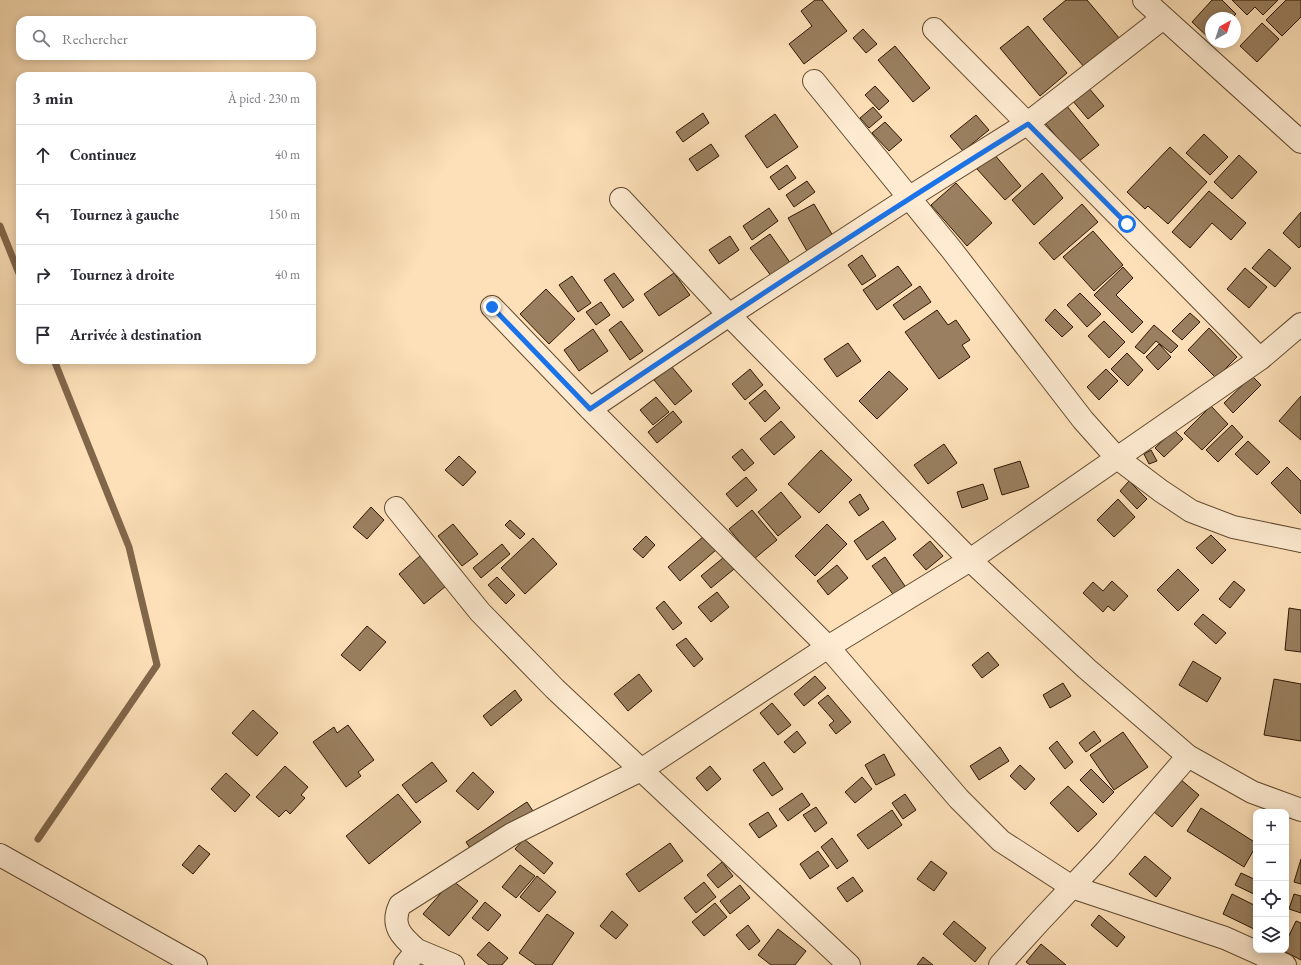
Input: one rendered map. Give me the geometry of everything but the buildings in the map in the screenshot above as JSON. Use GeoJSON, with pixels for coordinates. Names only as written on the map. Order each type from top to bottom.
{"type":"FeatureCollection","features":[{"type":"Feature","properties":{"kind":"street"},"geometry":{"type":"LineString","coordinates":[[1144,0],[1301,142]]}},
{"type":"Feature","properties":{"kind":"street"},"geometry":{"type":"LineString","coordinates":[[590,409],[728,315],[910,197],[1028,124],[1163,18]]}},
{"type":"Feature","properties":{"kind":"street"},"geometry":{"type":"LineString","coordinates":[[934,29],[1260,359]]}},
{"type":"Feature","properties":{"kind":"street"},"geometry":{"type":"LineString","coordinates":[[814,81],[910,197],[1083,420],[1116,457],[1161,491],[1191,511],[1233,527],[1301,541]]}},
{"type":"Feature","properties":{"kind":"street"},"geometry":{"type":"LineString","coordinates":[[621,198],[728,315],[970,560],[1087,669],[1188,756],[1252,792],[1301,810]]}},
{"type":"Feature","properties":{"kind":"street"},"geometry":{"type":"LineString","coordinates":[[492,307],[590,409],[828,647],[959,798],[1001,841],[1072,887],[1224,938],[1286,965]]}},
{"type":"Feature","properties":{"kind":"street"},"geometry":{"type":"LineString","coordinates":[[453,965],[411,958],[396,922],[396,913],[400,905],[512,834],[641,770],[828,647],[970,560],[1116,457],[1260,359],[1301,324]]}},
{"type":"Feature","properties":{"kind":"street"},"geometry":{"type":"LineString","coordinates":[[396,508],[480,612],[555,689],[849,965]]}},
{"type":"Feature","properties":{"kind":"street"},"geometry":{"type":"LineString","coordinates":[[1000,965],[1105,852],[1188,756]]}},
{"type":"Feature","properties":{"kind":"street"},"geometry":{"type":"LineString","coordinates":[[0,855],[196,965]]}},
{"type":"Feature","properties":{"kind":"waterway"},"geometry":{"type":"LineString","coordinates":[[0,226],[16,266]]}},
{"type":"Feature","properties":{"kind":"waterway"},"geometry":{"type":"LineString","coordinates":[[38,839],[157,665],[129,547],[56,364]]}},
{"type":"Feature","properties":{"kind":"route"},"geometry":{"type":"LineString","coordinates":[[492,307],[590,409],[728,315],[910,197],[1028,124],[1127,224]]}}]}
